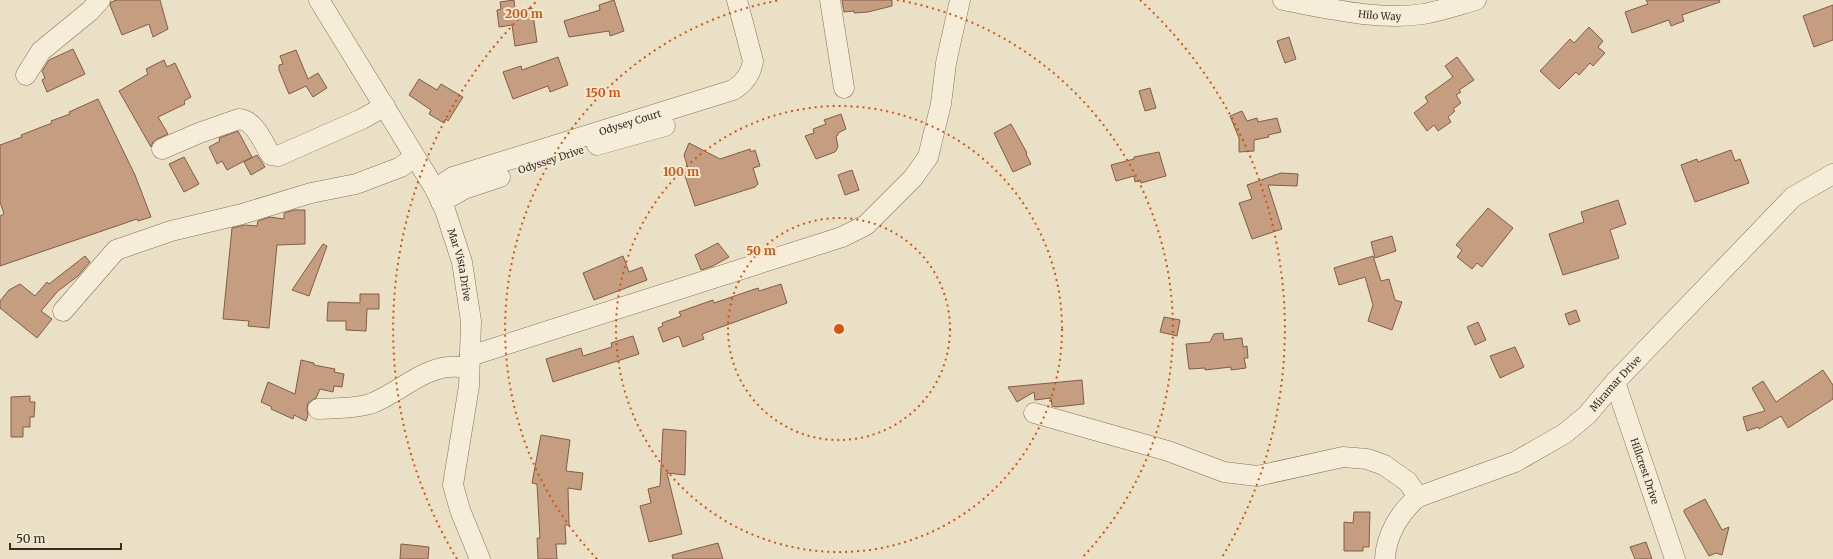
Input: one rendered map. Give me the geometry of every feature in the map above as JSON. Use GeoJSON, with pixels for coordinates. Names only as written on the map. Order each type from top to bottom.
{"type":"FeatureCollection","features":[{"type":"Feature","properties":{"kind":"street"},"geometry":{"type":"LineString","coordinates":[[26,75],[41,51],[90,11],[100,0]]}},
{"type":"Feature","properties":{"kind":"street","name":"Mar Vista Drive"},"geometry":{"type":"LineString","coordinates":[[319,0],[438,195],[462,262],[471,321],[470,362],[469,386],[453,486],[460,510],[480,559]]}},
{"type":"Feature","properties":{"kind":"street","name":"Odysey Court"},"geometry":{"type":"LineString","coordinates":[[438,195],[453,177],[733,90],[740,86],[746,80],[752,69],[753,61],[737,0]]}},
{"type":"Feature","properties":{"kind":"street"},"geometry":{"type":"LineString","coordinates":[[830,0],[844,88]]}},
{"type":"Feature","properties":{"kind":"street"},"geometry":{"type":"LineString","coordinates":[[318,409],[359,407],[386,397],[438,369],[470,362],[851,233],[866,225],[913,178],[928,157],[935,134],[941,104],[946,63],[960,0]]}},
{"type":"Feature","properties":{"kind":"street","name":"Hilo Way"},"geometry":{"type":"LineString","coordinates":[[1283,0],[1349,13],[1403,16],[1423,14],[1476,0]]}},
{"type":"Feature","properties":{"kind":"street"},"geometry":{"type":"LineString","coordinates":[[162,149],[199,133],[239,119],[245,120],[252,125],[271,155],[278,156],[362,119],[385,106]]}},
{"type":"Feature","properties":{"kind":"street","name":"Odyssey Drive"},"geometry":{"type":"LineString","coordinates":[[438,195],[464,189],[570,153],[665,126]]}},
{"type":"Feature","properties":{"kind":"street"},"geometry":{"type":"LineString","coordinates":[[62,311],[116,250],[171,231],[242,214],[311,193],[356,184],[401,167],[414,157]]}},
{"type":"Feature","properties":{"kind":"street","name":"Miramar Drive"},"geometry":{"type":"LineString","coordinates":[[1385,559],[1389,536],[1407,506],[1418,497],[1515,462],[1557,437],[1587,416],[1615,382],[1793,197],[1833,174]]}},
{"type":"Feature","properties":{"kind":"street","name":"Hillcrest Drive"},"geometry":{"type":"LineString","coordinates":[[1615,382],[1675,559]]}},
{"type":"Feature","properties":{"kind":"street"},"geometry":{"type":"LineString","coordinates":[[1034,413],[1168,451],[1224,472],[1257,476],[1343,458],[1367,459],[1384,465],[1408,482],[1418,497]]}},
{"type":"Feature","properties":{"kind":"building"},"geometry":{"type":"Polygon","coordinates":[[[117,0],[160,0],[168,29],[153,37],[149,24],[122,35],[110,5],[111,2],[117,0]]]}},
{"type":"Feature","properties":{"kind":"building"},"geometry":{"type":"Polygon","coordinates":[[[514,0],[515,10],[532,8],[537,42],[515,46],[512,25],[499,27],[497,10],[501,9],[500,2],[514,0]]]}},
{"type":"Feature","properties":{"kind":"building"},"geometry":{"type":"Polygon","coordinates":[[[614,0],[624,31],[610,36],[609,31],[569,37],[564,21],[600,10],[599,5],[614,0]]]}},
{"type":"Feature","properties":{"kind":"building"},"geometry":{"type":"Polygon","coordinates":[[[842,0],[892,0],[892,6],[868,12],[844,12],[842,0]]]}},
{"type":"Feature","properties":{"kind":"building"},"geometry":{"type":"Polygon","coordinates":[[[1646,0],[1719,0],[1720,2],[1682,15],[1684,21],[1671,26],[1669,20],[1632,33],[1625,12],[1648,4],[1646,0]]]}},
{"type":"Feature","properties":{"kind":"building"},"geometry":{"type":"Polygon","coordinates":[[[1833,5],[1833,40],[1814,47],[1803,16],[1833,5]]]}},
{"type":"Feature","properties":{"kind":"building"},"geometry":{"type":"Polygon","coordinates":[[[1589,27],[1603,41],[1598,47],[1605,53],[1593,66],[1590,63],[1579,75],[1576,72],[1559,89],[1540,71],[1570,39],[1574,43],[1589,27]]]}},
{"type":"Feature","properties":{"kind":"building"},"geometry":{"type":"Polygon","coordinates":[[[1289,37],[1296,59],[1285,63],[1277,41],[1289,37]]]}},
{"type":"Feature","properties":{"kind":"building"},"geometry":{"type":"Polygon","coordinates":[[[73,49],[85,74],[47,92],[42,80],[45,78],[42,71],[49,60],[73,49]]]}},
{"type":"Feature","properties":{"kind":"building"},"geometry":{"type":"Polygon","coordinates":[[[296,50],[308,79],[318,73],[327,88],[313,97],[306,86],[289,94],[279,70],[279,65],[283,64],[280,56],[296,50]]]}},
{"type":"Feature","properties":{"kind":"building"},"geometry":{"type":"Polygon","coordinates":[[[558,57],[568,85],[550,92],[548,86],[513,99],[503,72],[521,66],[522,70],[558,57]]]}},
{"type":"Feature","properties":{"kind":"building"},"geometry":{"type":"Polygon","coordinates":[[[1457,57],[1474,80],[1459,90],[1461,92],[1456,95],[1461,103],[1453,109],[1455,111],[1448,117],[1451,122],[1438,131],[1434,125],[1427,131],[1414,113],[1428,102],[1425,97],[1453,77],[1445,66],[1457,57]]]}},
{"type":"Feature","properties":{"kind":"building"},"geometry":{"type":"Polygon","coordinates":[[[164,60],[167,67],[175,63],[191,97],[184,101],[185,104],[158,117],[168,134],[153,142],[151,147],[119,91],[148,74],[146,69],[164,60]]]}},
{"type":"Feature","properties":{"kind":"building"},"geometry":{"type":"Polygon","coordinates":[[[419,79],[437,90],[441,84],[463,97],[448,121],[446,119],[444,123],[429,114],[431,110],[409,95],[419,79]]]}},
{"type":"Feature","properties":{"kind":"building"},"geometry":{"type":"Polygon","coordinates":[[[1150,88],[1156,108],[1145,111],[1139,91],[1150,88]]]}},
{"type":"Feature","properties":{"kind":"building"},"geometry":{"type":"Polygon","coordinates":[[[98,99],[135,175],[151,217],[138,221],[137,219],[0,266],[0,216],[4,214],[0,202],[0,145],[22,137],[21,135],[52,123],[51,121],[70,114],[69,112],[98,99]]]}},
{"type":"Feature","properties":{"kind":"building"},"geometry":{"type":"Polygon","coordinates":[[[1242,111],[1247,121],[1257,118],[1258,122],[1277,118],[1281,132],[1268,135],[1269,137],[1254,140],[1254,151],[1239,152],[1239,138],[1230,116],[1242,111]]]}},
{"type":"Feature","properties":{"kind":"building"},"geometry":{"type":"Polygon","coordinates":[[[841,114],[846,129],[838,133],[836,136],[838,147],[835,152],[816,159],[805,136],[814,133],[813,129],[826,124],[824,120],[841,114]]]}},
{"type":"Feature","properties":{"kind":"building"},"geometry":{"type":"Polygon","coordinates":[[[1011,124],[1027,153],[1026,154],[1031,164],[1013,172],[994,133],[1011,124]]]}},
{"type":"Feature","properties":{"kind":"building"},"geometry":{"type":"Polygon","coordinates":[[[238,131],[252,157],[227,170],[222,161],[217,164],[209,147],[220,141],[219,138],[238,131]]]}},
{"type":"Feature","properties":{"kind":"building"},"geometry":{"type":"Polygon","coordinates":[[[689,143],[720,159],[750,149],[751,152],[755,150],[760,166],[753,168],[758,184],[755,187],[695,206],[683,170],[688,168],[684,155],[689,143]]]}},
{"type":"Feature","properties":{"kind":"building"},"geometry":{"type":"Polygon","coordinates":[[[1731,150],[1735,161],[1740,159],[1749,183],[1695,202],[1681,165],[1697,159],[1698,162],[1731,150]]]}},
{"type":"Feature","properties":{"kind":"building"},"geometry":{"type":"Polygon","coordinates":[[[1159,152],[1166,176],[1141,183],[1140,180],[1135,182],[1134,176],[1116,181],[1111,165],[1134,159],[1134,157],[1159,152]]]}},
{"type":"Feature","properties":{"kind":"building"},"geometry":{"type":"Polygon","coordinates":[[[257,155],[265,167],[251,175],[244,162],[257,155]]]}},
{"type":"Feature","properties":{"kind":"building"},"geometry":{"type":"Polygon","coordinates":[[[184,157],[199,184],[184,192],[169,164],[184,157]]]}},
{"type":"Feature","properties":{"kind":"building"},"geometry":{"type":"Polygon","coordinates":[[[852,170],[859,190],[845,195],[838,175],[852,170]]]}},
{"type":"Feature","properties":{"kind":"building"},"geometry":{"type":"Polygon","coordinates":[[[1281,173],[1298,174],[1297,186],[1268,185],[1282,229],[1252,239],[1239,203],[1252,199],[1247,185],[1281,173]]]}},
{"type":"Feature","properties":{"kind":"building"},"geometry":{"type":"Polygon","coordinates":[[[1618,200],[1626,224],[1610,230],[1619,258],[1563,275],[1549,234],[1584,222],[1581,212],[1618,200]]]}},
{"type":"Feature","properties":{"kind":"building"},"geometry":{"type":"Polygon","coordinates":[[[1488,208],[1513,228],[1482,267],[1477,263],[1472,269],[1457,257],[1462,250],[1456,245],[1488,208]]]}},
{"type":"Feature","properties":{"kind":"building"},"geometry":{"type":"Polygon","coordinates":[[[294,210],[305,210],[305,244],[277,245],[269,328],[248,326],[249,321],[223,319],[232,228],[245,225],[257,226],[258,221],[270,217],[284,219],[284,213],[294,210]]]}},
{"type":"Feature","properties":{"kind":"building"},"geometry":{"type":"Polygon","coordinates":[[[1392,236],[1396,251],[1375,258],[1371,242],[1392,236]]]}},
{"type":"Feature","properties":{"kind":"building"},"geometry":{"type":"Polygon","coordinates":[[[718,243],[729,257],[713,266],[701,270],[695,255],[718,243]]]}},
{"type":"Feature","properties":{"kind":"building"},"geometry":{"type":"Polygon","coordinates":[[[323,244],[327,246],[309,296],[292,290],[323,244]]]}},
{"type":"Feature","properties":{"kind":"building"},"geometry":{"type":"Polygon","coordinates":[[[85,256],[90,262],[78,276],[58,291],[41,311],[52,319],[37,338],[0,308],[0,301],[9,290],[20,284],[35,296],[47,282],[49,284],[85,256]]]}},
{"type":"Feature","properties":{"kind":"building"},"geometry":{"type":"Polygon","coordinates":[[[623,256],[629,272],[642,267],[647,280],[594,300],[583,273],[623,256]]]}},
{"type":"Feature","properties":{"kind":"building"},"geometry":{"type":"Polygon","coordinates":[[[1373,256],[1381,281],[1389,279],[1395,300],[1402,302],[1392,330],[1368,321],[1373,305],[1365,277],[1339,285],[1334,268],[1373,256]]]}},
{"type":"Feature","properties":{"kind":"building"},"geometry":{"type":"Polygon","coordinates":[[[781,284],[787,303],[702,334],[704,339],[683,347],[679,336],[663,342],[658,328],[663,326],[662,323],[681,316],[679,312],[713,300],[714,303],[758,288],[759,291],[781,284]]]}},
{"type":"Feature","properties":{"kind":"building"},"geometry":{"type":"Polygon","coordinates":[[[360,294],[379,294],[379,309],[367,309],[366,331],[346,330],[346,321],[327,321],[328,302],[360,303],[360,294]]]}},
{"type":"Feature","properties":{"kind":"building"},"geometry":{"type":"Polygon","coordinates":[[[1576,310],[1580,321],[1569,325],[1565,314],[1576,310]]]}},
{"type":"Feature","properties":{"kind":"building"},"geometry":{"type":"Polygon","coordinates":[[[1164,317],[1180,320],[1177,336],[1160,332],[1164,317]]]}},
{"type":"Feature","properties":{"kind":"building"},"geometry":{"type":"Polygon","coordinates":[[[1478,322],[1486,340],[1475,345],[1467,327],[1478,322]]]}},
{"type":"Feature","properties":{"kind":"building"},"geometry":{"type":"Polygon","coordinates":[[[1223,333],[1224,340],[1242,338],[1243,347],[1247,346],[1248,358],[1244,358],[1246,368],[1231,370],[1231,367],[1205,370],[1205,368],[1189,369],[1186,344],[1210,342],[1214,334],[1223,333]]]}},
{"type":"Feature","properties":{"kind":"building"},"geometry":{"type":"Polygon","coordinates":[[[633,336],[639,354],[553,382],[546,359],[581,348],[583,356],[612,347],[611,343],[633,336]]]}},
{"type":"Feature","properties":{"kind":"building"},"geometry":{"type":"Polygon","coordinates":[[[1515,347],[1524,367],[1500,378],[1490,356],[1515,347]]]}},
{"type":"Feature","properties":{"kind":"building"},"geometry":{"type":"Polygon","coordinates":[[[301,360],[314,363],[314,365],[335,369],[334,372],[344,374],[342,387],[334,386],[333,392],[320,389],[316,398],[308,403],[308,415],[306,421],[294,415],[293,419],[271,409],[272,407],[261,402],[268,382],[295,394],[301,360]]]}},
{"type":"Feature","properties":{"kind":"building"},"geometry":{"type":"Polygon","coordinates":[[[1823,370],[1833,385],[1833,399],[1788,428],[1781,416],[1759,429],[1758,427],[1747,431],[1743,417],[1765,411],[1752,388],[1763,381],[1776,402],[1823,370]]]}},
{"type":"Feature","properties":{"kind":"building"},"geometry":{"type":"Polygon","coordinates":[[[1082,380],[1084,404],[1056,407],[1052,406],[1051,398],[1035,400],[1034,392],[1017,402],[1008,387],[1082,380]]]}},
{"type":"Feature","properties":{"kind":"building"},"geometry":{"type":"Polygon","coordinates":[[[30,396],[30,402],[35,402],[34,417],[30,417],[30,427],[23,427],[23,437],[11,437],[11,397],[30,396]]]}},
{"type":"Feature","properties":{"kind":"building"},"geometry":{"type":"Polygon","coordinates":[[[663,429],[686,431],[685,475],[667,473],[682,534],[649,542],[640,506],[651,503],[648,489],[660,486],[663,429]]]}},
{"type":"Feature","properties":{"kind":"building"},"geometry":{"type":"Polygon","coordinates":[[[541,435],[570,440],[566,471],[583,473],[581,490],[568,488],[569,525],[565,525],[566,544],[556,544],[557,559],[538,559],[537,538],[540,538],[537,484],[532,483],[541,435]]]}},
{"type":"Feature","properties":{"kind":"building"},"geometry":{"type":"Polygon","coordinates":[[[1705,499],[1722,530],[1729,527],[1722,555],[1716,553],[1709,556],[1684,512],[1684,510],[1705,499]]]}},
{"type":"Feature","properties":{"kind":"building"},"geometry":{"type":"Polygon","coordinates":[[[1354,512],[1370,512],[1369,547],[1363,547],[1363,551],[1344,551],[1344,522],[1353,523],[1354,512]]]}},
{"type":"Feature","properties":{"kind":"building"},"geometry":{"type":"Polygon","coordinates":[[[1646,542],[1652,559],[1635,559],[1630,547],[1646,542]]]}},
{"type":"Feature","properties":{"kind":"building"},"geometry":{"type":"Polygon","coordinates":[[[718,543],[723,559],[673,559],[672,555],[718,543]]]}},
{"type":"Feature","properties":{"kind":"building"},"geometry":{"type":"Polygon","coordinates":[[[401,544],[429,547],[428,559],[400,559],[401,544]]]}}]}
